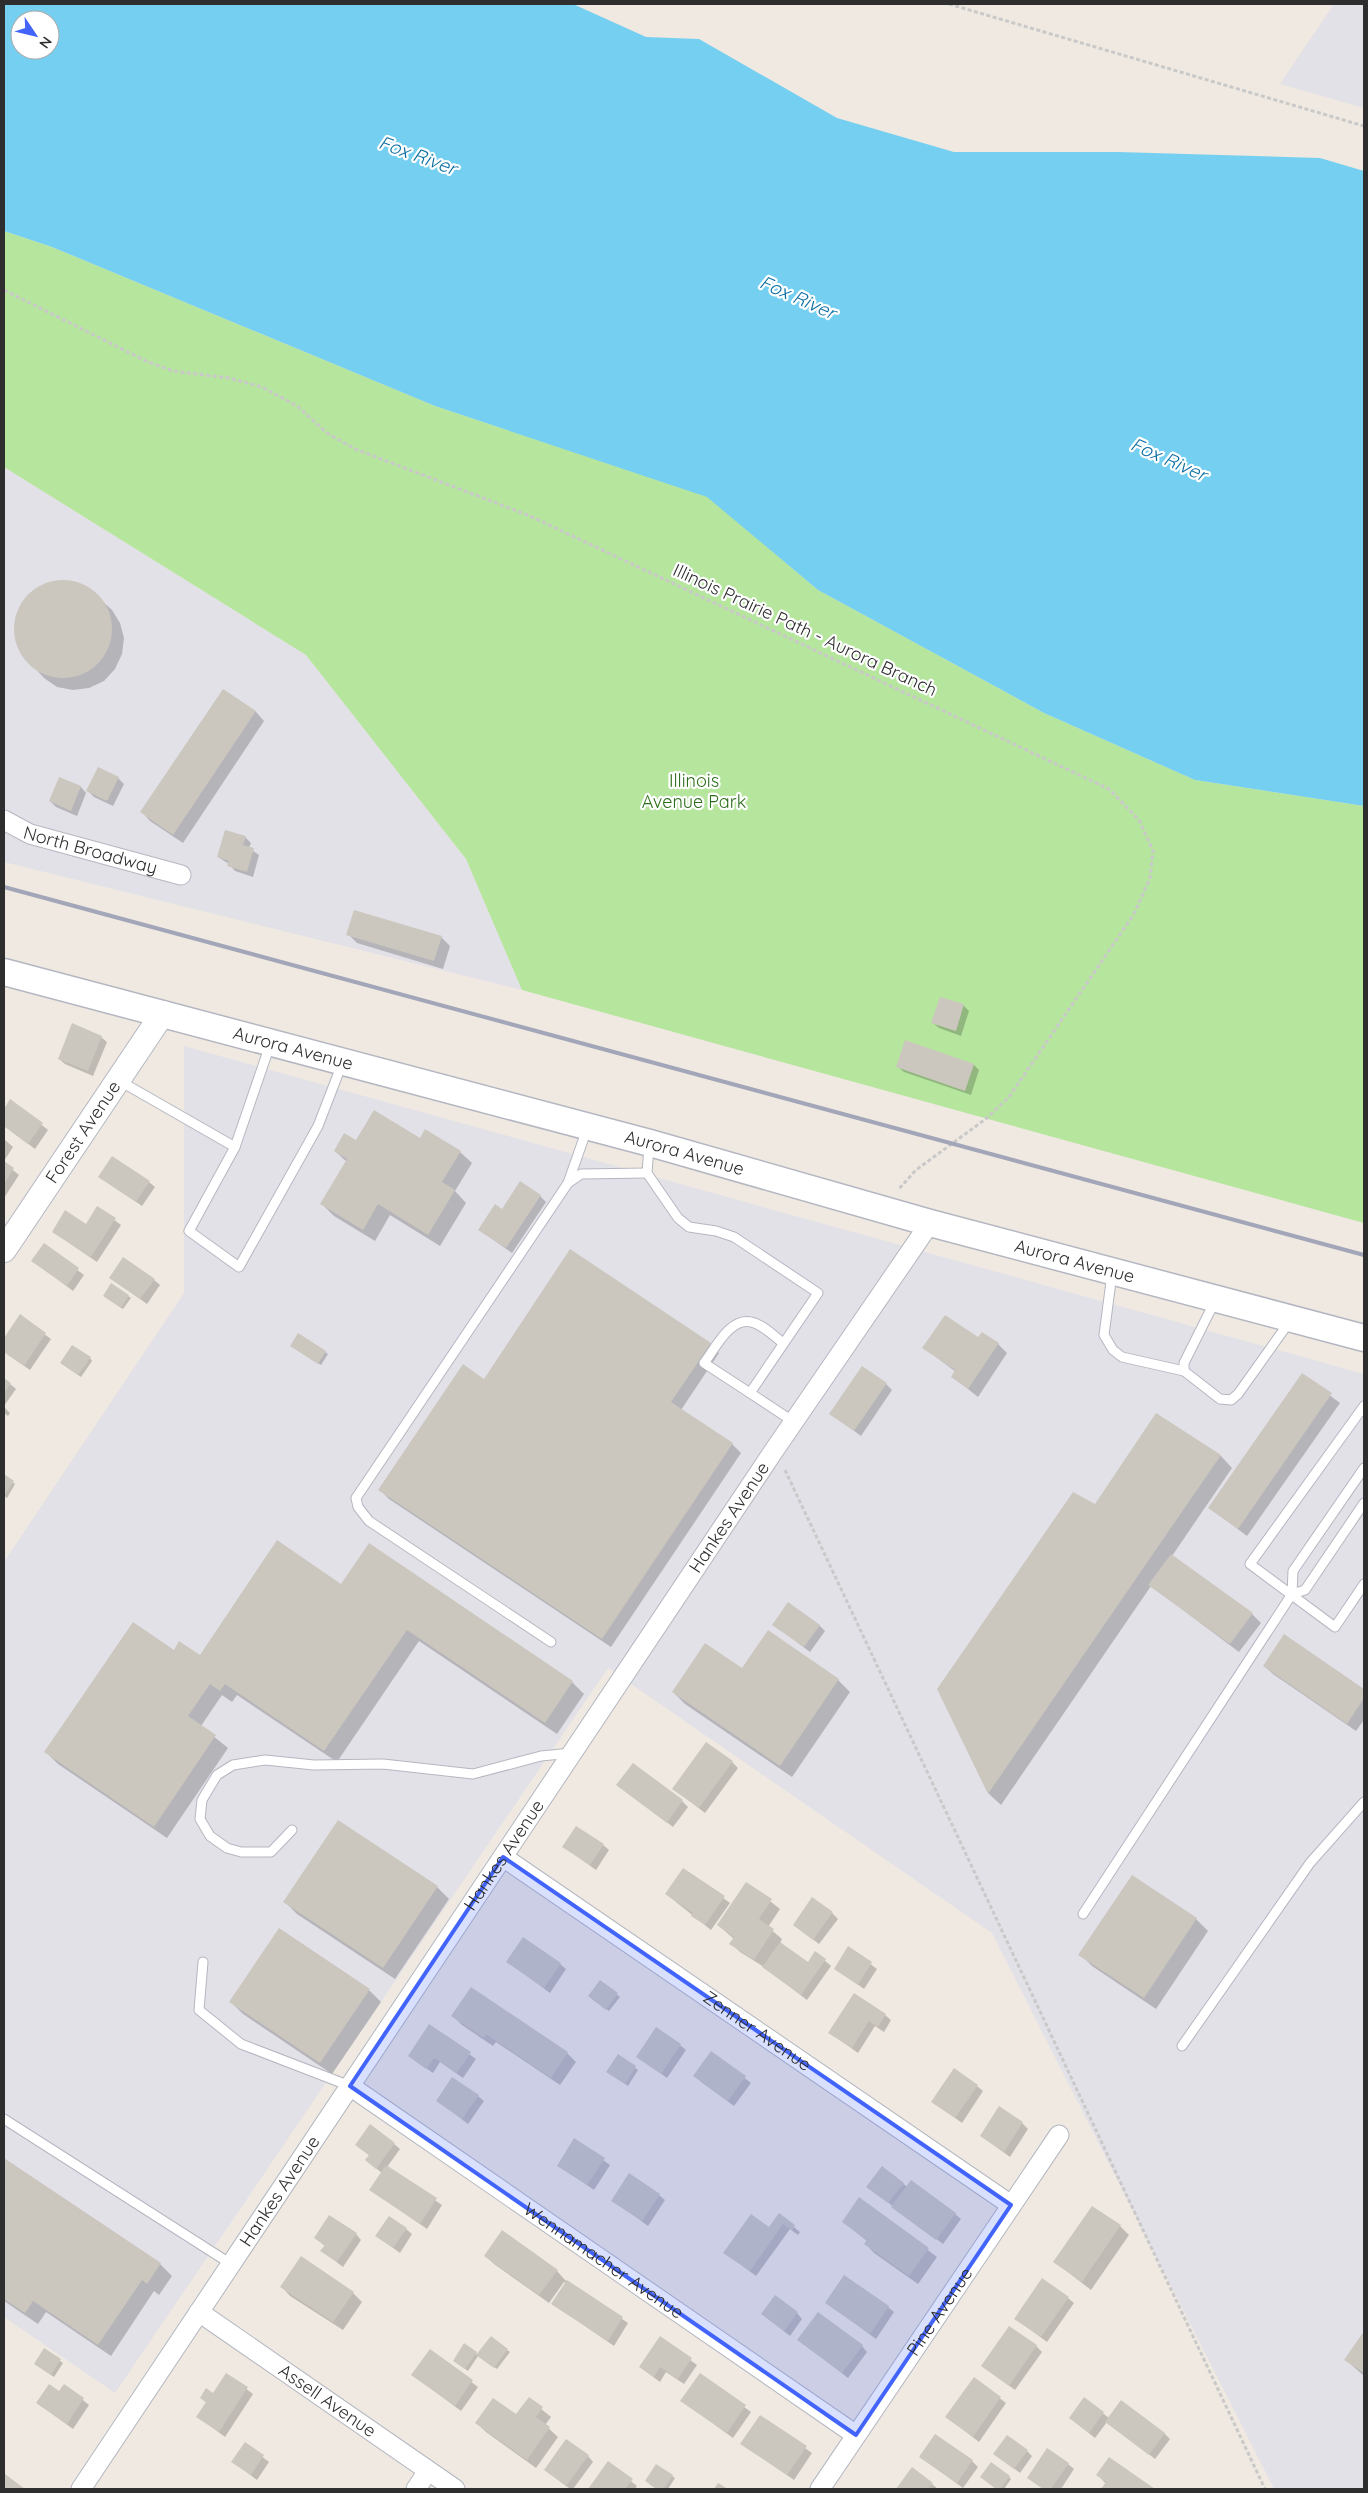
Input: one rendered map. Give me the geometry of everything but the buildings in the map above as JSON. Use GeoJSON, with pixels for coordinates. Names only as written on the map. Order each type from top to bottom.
{"type":"FeatureCollection","features":[{"type":"Feature","properties":{"kind":"main road","name":"Aurora Avenue"},"geometry":{"type":"LineString","coordinates":[[4,972],[650,1143],[886,1210],[1364,1338]]}},
{"type":"Feature","properties":{"kind":"street","name":"North Broadway"},"geometry":{"type":"LineString","coordinates":[[4,820],[30,834],[181,875]]}},
{"type":"Feature","properties":{"kind":"street","name":"Forest Avenue"},"geometry":{"type":"LineString","coordinates":[[4,1250],[163,1013]]}},
{"type":"Feature","properties":{"kind":"street","name":"Hankes Avenue"},"geometry":{"type":"LineString","coordinates":[[81,2489],[775,1449],[930,1222]]}},
{"type":"Feature","properties":{"kind":"street","name":"Zenner Avenue"},"geometry":{"type":"LineString","coordinates":[[503,1857],[1011,2205]]}},
{"type":"Feature","properties":{"kind":"street","name":"Wennamacher Avenue"},"geometry":{"type":"LineString","coordinates":[[350,2086],[856,2435]]}},
{"type":"Feature","properties":{"kind":"street","name":"Pine Avenue"},"geometry":{"type":"LineString","coordinates":[[820,2489],[1059,2135]]}},
{"type":"Feature","properties":{"kind":"street","name":"Assell Avenue"},"geometry":{"type":"LineString","coordinates":[[199,2312],[455,2489]]}},
{"type":"Feature","properties":{"kind":"street"},"geometry":{"type":"LineString","coordinates":[[416,2489],[428,2471]]}},
{"type":"Feature","properties":{"kind":"lane"},"geometry":{"type":"LineString","coordinates":[[271,1042],[235,1147],[190,1231],[239,1267],[318,1126],[343,1062]]}},
{"type":"Feature","properties":{"kind":"lane"},"geometry":{"type":"LineString","coordinates":[[118,1080],[235,1147]]}},
{"type":"Feature","properties":{"kind":"lane"},"geometry":{"type":"LineString","coordinates":[[551,1642],[369,1521],[358,1507],[356,1498],[568,1184],[588,1127]]}},
{"type":"Feature","properties":{"kind":"lane"},"geometry":{"type":"LineString","coordinates":[[650,1143],[646,1173],[678,1218],[689,1226],[716,1231],[734,1237],[818,1293],[750,1393]]}},
{"type":"Feature","properties":{"kind":"lane"},"geometry":{"type":"LineString","coordinates":[[568,1184],[581,1174],[646,1173]]}},
{"type":"Feature","properties":{"kind":"lane"},"geometry":{"type":"LineString","coordinates":[[1113,1271],[1104,1335],[1113,1350],[1122,1357],[1184,1371],[1220,1399],[1231,1400],[1238,1394],[1291,1318]]}},
{"type":"Feature","properties":{"kind":"lane"},"geometry":{"type":"LineString","coordinates":[[1184,1371],[1184,1363],[1216,1298]]}},
{"type":"Feature","properties":{"kind":"lane"},"geometry":{"type":"LineString","coordinates":[[784,1343],[758,1325],[751,1322],[742,1322],[731,1328],[704,1363],[794,1422]]}},
{"type":"Feature","properties":{"kind":"lane"},"geometry":{"type":"LineString","coordinates":[[1364,1406],[1250,1564],[1336,1627],[1364,1584]]}},
{"type":"Feature","properties":{"kind":"lane"},"geometry":{"type":"LineString","coordinates":[[1084,1914],[1292,1594],[1293,1571],[1364,1468]]}},
{"type":"Feature","properties":{"kind":"lane"},"geometry":{"type":"LineString","coordinates":[[1292,1594],[1305,1590],[1364,1503]]}},
{"type":"Feature","properties":{"kind":"lane"},"geometry":{"type":"LineString","coordinates":[[292,1830],[271,1852],[241,1852],[227,1848],[210,1836],[200,1819],[202,1800],[217,1775],[233,1765],[265,1760],[314,1765],[383,1764],[473,1774],[540,1756],[572,1753]]}},
{"type":"Feature","properties":{"kind":"lane"},"geometry":{"type":"LineString","coordinates":[[1182,2046],[1310,1862],[1364,1802]]}},
{"type":"Feature","properties":{"kind":"lane"},"geometry":{"type":"LineString","coordinates":[[203,1962],[199,2010],[241,2044],[350,2086]]}},
{"type":"Feature","properties":{"kind":"lane"},"geometry":{"type":"LineString","coordinates":[[4,2119],[231,2264]]}},
{"type":"Feature","properties":{"kind":"path"},"geometry":{"type":"LineString","coordinates":[[949,4],[1364,126]]}},
{"type":"Feature","properties":{"kind":"path","name":"Illinois Prairie Path - Aurora Branch"},"geometry":{"type":"LineString","coordinates":[[4,290],[148,362],[173,371],[229,378],[262,387],[297,406],[327,433],[355,449],[530,516],[1100,784],[1115,795],[1139,820],[1152,851],[1150,878],[1134,914],[1009,1097],[987,1118],[916,1170],[900,1186],[886,1210]]}},
{"type":"Feature","properties":{"kind":"path"},"geometry":{"type":"LineString","coordinates":[[775,1449],[1265,2489]]}},
{"type":"Feature","properties":{"kind":"highlighted area"},"geometry":{"type":"Polygon","coordinates":[[[503,1857],[1011,2205],[856,2435],[350,2086],[503,1857]]]}},
{"type":"Feature","properties":{"kind":"shaded area"},"geometry":{"type":"Polygon","coordinates":[[[1334,4],[1364,4],[1364,108],[1280,84],[1334,4]]]}},
{"type":"Feature","properties":{"kind":"shaded area"},"geometry":{"type":"Polygon","coordinates":[[[4,467],[306,655],[466,859],[522,990],[4,862],[4,467]]]}},
{"type":"Feature","properties":{"kind":"shaded area"},"geometry":{"type":"Polygon","coordinates":[[[184,1046],[1364,1374],[1364,2489],[1274,2489],[992,1933],[608,1668],[115,2393],[4,2317],[4,1562],[184,1293],[184,1046]]]}},
{"type":"Feature","properties":{"kind":"green space","name":"Illinois Avenue Park"},"geometry":{"type":"Polygon","coordinates":[[[4,231],[52,247],[435,406],[708,497],[818,590],[1044,713],[1195,780],[1364,806],[1364,1223],[522,990],[466,859],[306,655],[4,467],[4,231]]]}},
{"type":"Feature","properties":{"kind":"water","name":"Fox River"},"geometry":{"type":"Polygon","coordinates":[[[4,4],[573,4],[646,37],[699,39],[837,118],[954,152],[1118,152],[1320,158],[1364,171],[1364,806],[1195,780],[1044,713],[818,590],[707,497],[435,406],[52,247],[4,231],[4,4]]]}},
{"type":"Feature","properties":{"kind":"railway"},"geometry":{"type":"LineString","coordinates":[[4,887],[1364,1255]]}}]}
